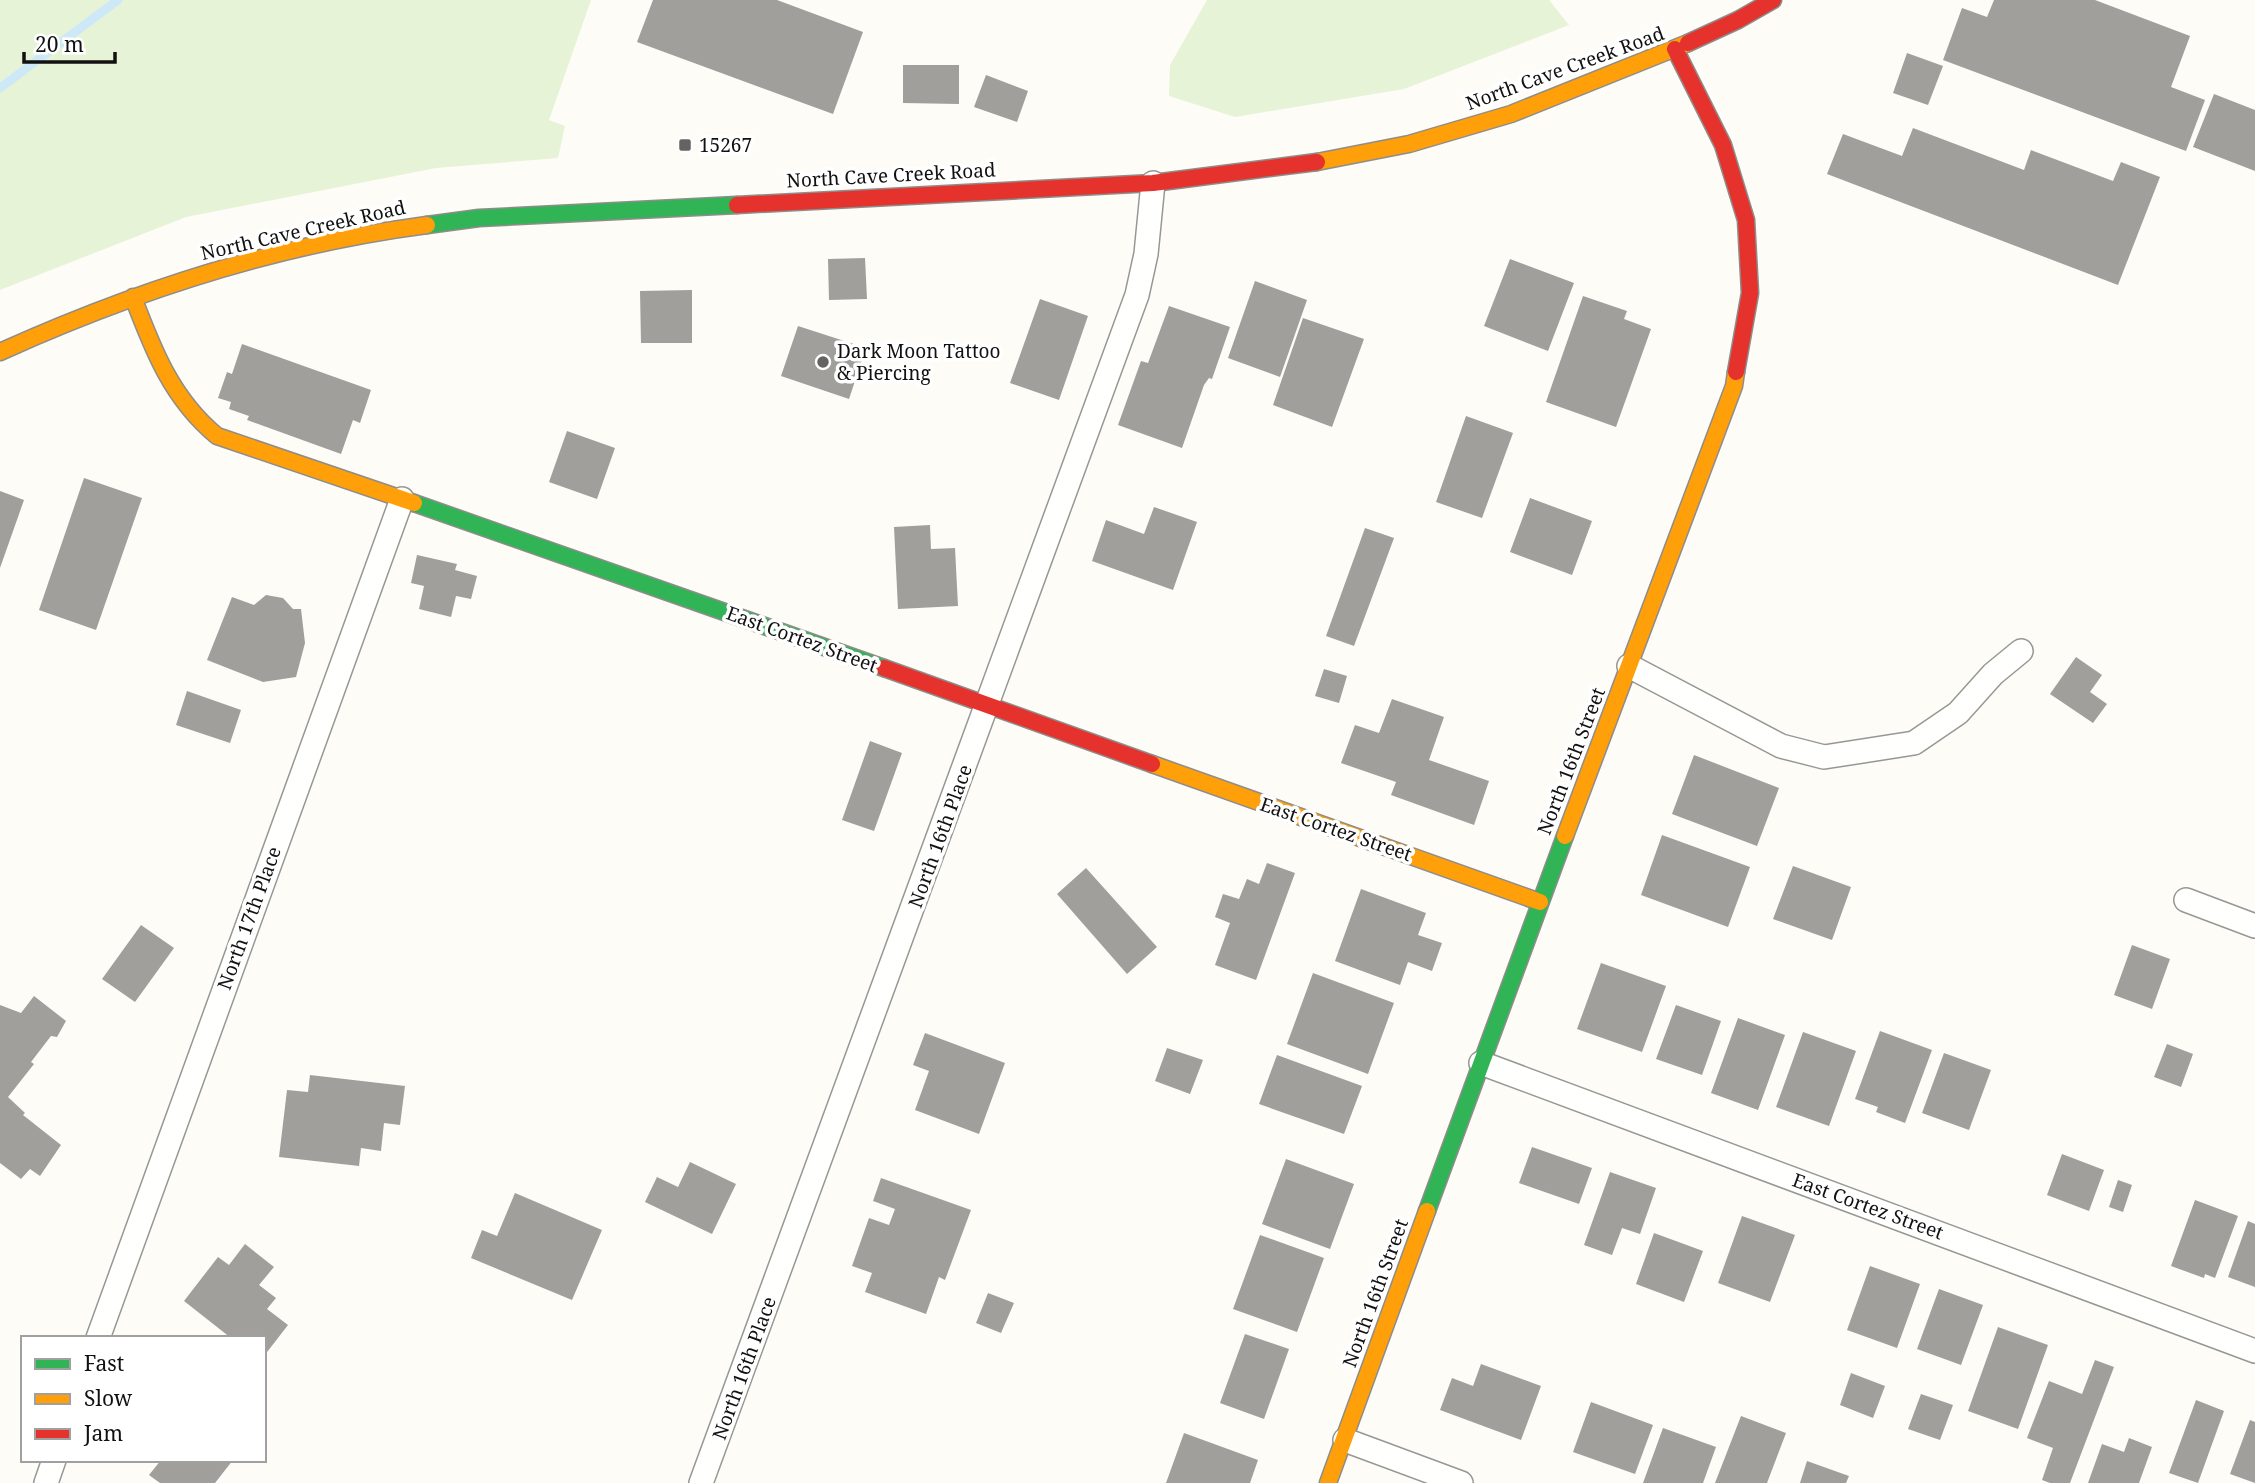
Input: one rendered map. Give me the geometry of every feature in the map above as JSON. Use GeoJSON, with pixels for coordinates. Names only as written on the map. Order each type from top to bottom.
{"type":"FeatureCollection","features":[{"type":"Feature","properties":{"kind":"street","name":"North Cave Creek Road"},"geometry":{"type":"LineString","coordinates":[[0,352],[190,277],[375,233],[479,218],[1153,183],[1323,162],[1409,144],[1511,114],[1675,49],[1738,20],[1773,0]]}},
{"type":"Feature","properties":{"kind":"street","name":"North 16th Street"},"geometry":{"type":"LineString","coordinates":[[1328,1483],[1540,902],[1734,386],[1750,293],[1746,220],[1723,145],[1675,49]]}},
{"type":"Feature","properties":{"kind":"street","name":"North 16th Place"},"geometry":{"type":"LineString","coordinates":[[702,1483],[1137,295],[1146,254],[1153,183]]}},
{"type":"Feature","properties":{"kind":"street","name":"East Cortez Street"},"geometry":{"type":"LineString","coordinates":[[133,298],[154,354],[185,408],[218,436],[576,558],[1540,902]]}},
{"type":"Feature","properties":{"kind":"street","name":"North 17th Place"},"geometry":{"type":"LineString","coordinates":[[99,1336],[402,499]]}},
{"type":"Feature","properties":{"kind":"street"},"geometry":{"type":"LineString","coordinates":[[1629,666],[1781,746],[1824,757],[1914,743],[1958,713],[1993,674],[2021,651]]}},
{"type":"Feature","properties":{"kind":"street"},"geometry":{"type":"LineString","coordinates":[[2186,900],[2255,926]]}},
{"type":"Feature","properties":{"kind":"street","name":"East Cortez Street"},"geometry":{"type":"LineString","coordinates":[[1481,1063],[2255,1351]]}},
{"type":"Feature","properties":{"kind":"street"},"geometry":{"type":"LineString","coordinates":[[1345,1440],[1461,1483]]}},
{"type":"Feature","properties":{"kind":"street"},"geometry":{"type":"LineString","coordinates":[[46,1483],[53,1462]]}},
{"type":"Feature","properties":{"kind":"green space"},"geometry":{"type":"Polygon","coordinates":[[[0,0],[591,0],[549,120],[565,126],[558,158],[436,168],[186,217],[0,290],[0,0]]]}},
{"type":"Feature","properties":{"kind":"green space"},"geometry":{"type":"Polygon","coordinates":[[[1207,0],[1549,0],[1569,25],[1404,89],[1235,117],[1169,96],[1170,65],[1207,0]]]}},
{"type":"Feature","properties":{"kind":"building"},"geometry":{"type":"Polygon","coordinates":[[[653,0],[777,0],[863,32],[833,114],[637,42],[653,0]]]}},
{"type":"Feature","properties":{"kind":"building"},"geometry":{"type":"Polygon","coordinates":[[[1994,0],[2095,0],[2190,36],[2171,87],[2205,100],[2186,151],[1943,60],[1962,8],[1987,17],[1994,0]]]}},
{"type":"Feature","properties":{"kind":"building"},"geometry":{"type":"Polygon","coordinates":[[[1907,53],[1943,66],[1928,105],[1893,93],[1907,53]]]}},
{"type":"Feature","properties":{"kind":"building"},"geometry":{"type":"Polygon","coordinates":[[[903,65],[959,65],[959,104],[903,103],[903,65]]]}},
{"type":"Feature","properties":{"kind":"building"},"geometry":{"type":"Polygon","coordinates":[[[986,75],[1028,91],[1017,122],[974,107],[986,75]]]}},
{"type":"Feature","properties":{"kind":"building"},"geometry":{"type":"Polygon","coordinates":[[[2214,94],[2255,110],[2255,171],[2193,147],[2214,94]]]}},
{"type":"Feature","properties":{"kind":"building"},"geometry":{"type":"Polygon","coordinates":[[[1913,128],[2024,170],[2031,150],[2113,181],[2121,162],[2160,177],[2118,285],[1827,174],[1843,134],[1902,156],[1913,128]]]}},
{"type":"Feature","properties":{"kind":"building"},"geometry":{"type":"Polygon","coordinates":[[[865,258],[867,299],[829,300],[828,259],[865,258]]]}},
{"type":"Feature","properties":{"kind":"building"},"geometry":{"type":"Polygon","coordinates":[[[1510,259],[1574,283],[1548,351],[1484,326],[1510,259]]]}},
{"type":"Feature","properties":{"kind":"building"},"geometry":{"type":"Polygon","coordinates":[[[1255,281],[1307,300],[1280,377],[1228,358],[1255,281]]]}},
{"type":"Feature","properties":{"kind":"building"},"geometry":{"type":"Polygon","coordinates":[[[692,290],[692,343],[641,343],[640,291],[692,290]]]}},
{"type":"Feature","properties":{"kind":"building"},"geometry":{"type":"Polygon","coordinates":[[[1583,296],[1627,311],[1624,319],[1651,329],[1616,427],[1546,402],[1583,296]]]}},
{"type":"Feature","properties":{"kind":"building"},"geometry":{"type":"Polygon","coordinates":[[[1040,299],[1088,316],[1059,400],[1010,383],[1040,299]]]}},
{"type":"Feature","properties":{"kind":"building"},"geometry":{"type":"Polygon","coordinates":[[[1169,306],[1230,327],[1212,379],[1209,378],[1204,385],[1182,448],[1118,425],[1141,361],[1148,363],[1169,306]]]}},
{"type":"Feature","properties":{"kind":"building"},"geometry":{"type":"Polygon","coordinates":[[[1303,318],[1364,339],[1332,427],[1273,405],[1303,318]]]}},
{"type":"Feature","properties":{"kind":"building","name":"Dark Moon Tattoo & Piercing"},"geometry":{"type":"Polygon","coordinates":[[[798,326],[866,348],[849,399],[781,376],[798,326]]]}},
{"type":"Feature","properties":{"kind":"building"},"geometry":{"type":"Polygon","coordinates":[[[242,344],[371,390],[360,423],[353,420],[341,454],[247,420],[249,416],[229,409],[231,402],[218,398],[227,372],[232,374],[242,344]]]}},
{"type":"Feature","properties":{"kind":"building"},"geometry":{"type":"Polygon","coordinates":[[[1466,416],[1513,433],[1482,518],[1436,502],[1466,416]]]}},
{"type":"Feature","properties":{"kind":"building"},"geometry":{"type":"Polygon","coordinates":[[[567,431],[615,448],[597,499],[549,482],[567,431]]]}},
{"type":"Feature","properties":{"kind":"building"},"geometry":{"type":"Polygon","coordinates":[[[84,478],[142,498],[96,630],[39,610],[84,478]]]}},
{"type":"Feature","properties":{"kind":"building"},"geometry":{"type":"Polygon","coordinates":[[[0,491],[24,500],[0,568],[0,491]]]}},
{"type":"Feature","properties":{"kind":"building"},"geometry":{"type":"Polygon","coordinates":[[[1530,498],[1592,521],[1572,575],[1510,552],[1530,498]]]}},
{"type":"Feature","properties":{"kind":"building"},"geometry":{"type":"Polygon","coordinates":[[[1154,507],[1197,522],[1173,590],[1092,561],[1106,520],[1144,534],[1154,507]]]}},
{"type":"Feature","properties":{"kind":"building"},"geometry":{"type":"Polygon","coordinates":[[[930,525],[931,549],[955,548],[958,606],[898,609],[894,527],[930,525]]]}},
{"type":"Feature","properties":{"kind":"building"},"geometry":{"type":"Polygon","coordinates":[[[1365,528],[1394,538],[1354,646],[1326,636],[1365,528]]]}},
{"type":"Feature","properties":{"kind":"building"},"geometry":{"type":"Polygon","coordinates":[[[417,555],[457,564],[455,570],[477,576],[471,599],[456,596],[451,617],[419,609],[424,586],[411,583],[417,555]]]}},
{"type":"Feature","properties":{"kind":"building"},"geometry":{"type":"Polygon","coordinates":[[[266,595],[283,598],[293,609],[301,609],[305,643],[296,677],[263,682],[207,660],[232,597],[254,605],[266,595]]]}},
{"type":"Feature","properties":{"kind":"building"},"geometry":{"type":"Polygon","coordinates":[[[2076,657],[2102,675],[2090,692],[2107,704],[2093,723],[2050,694],[2076,657]]]}},
{"type":"Feature","properties":{"kind":"building"},"geometry":{"type":"Polygon","coordinates":[[[1324,669],[1347,676],[1339,703],[1315,696],[1324,669]]]}},
{"type":"Feature","properties":{"kind":"building"},"geometry":{"type":"Polygon","coordinates":[[[187,691],[241,710],[230,743],[176,725],[187,691]]]}},
{"type":"Feature","properties":{"kind":"building"},"geometry":{"type":"Polygon","coordinates":[[[1392,699],[1444,717],[1429,760],[1489,781],[1474,825],[1391,795],[1396,782],[1341,763],[1355,725],[1379,733],[1392,699]]]}},
{"type":"Feature","properties":{"kind":"building"},"geometry":{"type":"Polygon","coordinates":[[[870,741],[902,753],[874,831],[842,820],[870,741]]]}},
{"type":"Feature","properties":{"kind":"building"},"geometry":{"type":"Polygon","coordinates":[[[1694,755],[1779,788],[1757,846],[1672,814],[1694,755]]]}},
{"type":"Feature","properties":{"kind":"building"},"geometry":{"type":"Polygon","coordinates":[[[1662,835],[1750,867],[1728,927],[1641,895],[1662,835]]]}},
{"type":"Feature","properties":{"kind":"building"},"geometry":{"type":"Polygon","coordinates":[[[1267,863],[1295,873],[1256,980],[1215,965],[1230,923],[1215,917],[1223,894],[1239,899],[1247,879],[1259,884],[1267,863]]]}},
{"type":"Feature","properties":{"kind":"building"},"geometry":{"type":"Polygon","coordinates":[[[1793,866],[1851,887],[1832,940],[1773,919],[1793,866]]]}},
{"type":"Feature","properties":{"kind":"building"},"geometry":{"type":"Polygon","coordinates":[[[1086,868],[1157,947],[1127,974],[1057,894],[1086,868]]]}},
{"type":"Feature","properties":{"kind":"building"},"geometry":{"type":"Polygon","coordinates":[[[1361,889],[1426,913],[1418,935],[1442,943],[1432,971],[1408,962],[1400,985],[1335,961],[1361,889]]]}},
{"type":"Feature","properties":{"kind":"building"},"geometry":{"type":"Polygon","coordinates":[[[141,925],[174,948],[135,1002],[102,979],[141,925]]]}},
{"type":"Feature","properties":{"kind":"building"},"geometry":{"type":"Polygon","coordinates":[[[2132,945],[2170,959],[2152,1009],[2114,995],[2132,945]]]}},
{"type":"Feature","properties":{"kind":"building"},"geometry":{"type":"Polygon","coordinates":[[[1601,963],[1666,986],[1642,1052],[1577,1029],[1601,963]]]}},
{"type":"Feature","properties":{"kind":"building"},"geometry":{"type":"Polygon","coordinates":[[[1313,973],[1394,1003],[1368,1074],[1287,1044],[1313,973]]]}},
{"type":"Feature","properties":{"kind":"building"},"geometry":{"type":"Polygon","coordinates":[[[34,996],[66,1021],[57,1037],[51,1036],[31,1062],[34,1064],[8,1097],[25,1113],[23,1115],[61,1145],[40,1176],[30,1169],[21,1179],[0,1163],[0,1005],[21,1013],[34,996]]]}},
{"type":"Feature","properties":{"kind":"building"},"geometry":{"type":"Polygon","coordinates":[[[1676,1005],[1721,1021],[1702,1075],[1656,1059],[1676,1005]]]}},
{"type":"Feature","properties":{"kind":"building"},"geometry":{"type":"Polygon","coordinates":[[[1738,1018],[1785,1035],[1758,1110],[1711,1093],[1738,1018]]]}},
{"type":"Feature","properties":{"kind":"building"},"geometry":{"type":"Polygon","coordinates":[[[1880,1031],[1932,1050],[1905,1123],[1876,1112],[1878,1107],[1855,1099],[1880,1031]]]}},
{"type":"Feature","properties":{"kind":"building"},"geometry":{"type":"Polygon","coordinates":[[[1803,1032],[1856,1051],[1829,1126],[1776,1107],[1803,1032]]]}},
{"type":"Feature","properties":{"kind":"building"},"geometry":{"type":"Polygon","coordinates":[[[925,1033],[1005,1063],[979,1134],[915,1110],[929,1071],[913,1065],[925,1033]]]}},
{"type":"Feature","properties":{"kind":"building"},"geometry":{"type":"Polygon","coordinates":[[[2167,1044],[2193,1054],[2181,1087],[2154,1077],[2167,1044]]]}},
{"type":"Feature","properties":{"kind":"building"},"geometry":{"type":"Polygon","coordinates":[[[1167,1048],[1203,1060],[1190,1094],[1155,1081],[1167,1048]]]}},
{"type":"Feature","properties":{"kind":"building"},"geometry":{"type":"Polygon","coordinates":[[[1944,1053],[1991,1070],[1969,1130],[1922,1113],[1944,1053]]]}},
{"type":"Feature","properties":{"kind":"building"},"geometry":{"type":"Polygon","coordinates":[[[1277,1055],[1362,1086],[1344,1134],[1259,1104],[1277,1055]]]}},
{"type":"Feature","properties":{"kind":"building"},"geometry":{"type":"Polygon","coordinates":[[[310,1075],[405,1086],[400,1125],[384,1123],[381,1151],[361,1148],[359,1166],[279,1157],[287,1090],[308,1092],[310,1075]]]}},
{"type":"Feature","properties":{"kind":"building"},"geometry":{"type":"Polygon","coordinates":[[[1532,1147],[1592,1168],[1579,1204],[1519,1183],[1532,1147]]]}},
{"type":"Feature","properties":{"kind":"building"},"geometry":{"type":"Polygon","coordinates":[[[2062,1154],[2104,1170],[2089,1211],[2047,1195],[2062,1154]]]}},
{"type":"Feature","properties":{"kind":"building"},"geometry":{"type":"Polygon","coordinates":[[[1286,1159],[1354,1184],[1330,1249],[1262,1224],[1286,1159]]]}},
{"type":"Feature","properties":{"kind":"building"},"geometry":{"type":"Polygon","coordinates":[[[690,1162],[736,1184],[712,1234],[645,1202],[657,1177],[678,1187],[690,1162]]]}},
{"type":"Feature","properties":{"kind":"building"},"geometry":{"type":"Polygon","coordinates":[[[1610,1172],[1656,1188],[1640,1234],[1622,1228],[1612,1255],[1584,1245],[1610,1172]]]}},
{"type":"Feature","properties":{"kind":"building"},"geometry":{"type":"Polygon","coordinates":[[[881,1178],[971,1210],[945,1280],[939,1277],[926,1314],[865,1292],[872,1273],[852,1266],[869,1218],[889,1225],[895,1209],[873,1201],[881,1178]]]}},
{"type":"Feature","properties":{"kind":"building"},"geometry":{"type":"Polygon","coordinates":[[[2118,1180],[2132,1185],[2123,1212],[2109,1207],[2118,1180]]]}},
{"type":"Feature","properties":{"kind":"building"},"geometry":{"type":"Polygon","coordinates":[[[515,1193],[602,1230],[572,1300],[471,1258],[482,1230],[497,1236],[515,1193]]]}},
{"type":"Feature","properties":{"kind":"building"},"geometry":{"type":"Polygon","coordinates":[[[2195,1200],[2238,1216],[2215,1278],[2205,1274],[2204,1278],[2171,1266],[2195,1200]]]}},
{"type":"Feature","properties":{"kind":"building"},"geometry":{"type":"Polygon","coordinates":[[[1742,1216],[1795,1235],[1770,1302],[1718,1283],[1742,1216]]]}},
{"type":"Feature","properties":{"kind":"building"},"geometry":{"type":"Polygon","coordinates":[[[2248,1221],[2255,1224],[2255,1287],[2228,1277],[2248,1221]]]}},
{"type":"Feature","properties":{"kind":"building"},"geometry":{"type":"Polygon","coordinates":[[[1654,1233],[1703,1251],[1684,1302],[1636,1284],[1654,1233]]]}},
{"type":"Feature","properties":{"kind":"building"},"geometry":{"type":"Polygon","coordinates":[[[1260,1235],[1324,1258],[1297,1332],[1233,1309],[1260,1235]]]}},
{"type":"Feature","properties":{"kind":"building"},"geometry":{"type":"Polygon","coordinates":[[[245,1244],[274,1267],[259,1285],[276,1298],[267,1309],[288,1325],[266,1353],[266,1336],[228,1336],[184,1301],[218,1257],[229,1265],[245,1244]]]}},
{"type":"Feature","properties":{"kind":"building"},"geometry":{"type":"Polygon","coordinates":[[[1870,1266],[1920,1284],[1897,1348],[1847,1330],[1870,1266]]]}},
{"type":"Feature","properties":{"kind":"building"},"geometry":{"type":"Polygon","coordinates":[[[1939,1289],[1983,1305],[1961,1365],[1917,1349],[1939,1289]]]}},
{"type":"Feature","properties":{"kind":"building"},"geometry":{"type":"Polygon","coordinates":[[[988,1293],[1014,1303],[1001,1333],[976,1323],[988,1293]]]}},
{"type":"Feature","properties":{"kind":"building"},"geometry":{"type":"Polygon","coordinates":[[[1998,1327],[2048,1345],[2018,1429],[1968,1411],[1998,1327]]]}},
{"type":"Feature","properties":{"kind":"building"},"geometry":{"type":"Polygon","coordinates":[[[1245,1334],[1289,1349],[1264,1419],[1220,1403],[1245,1334]]]}},
{"type":"Feature","properties":{"kind":"building"},"geometry":{"type":"Polygon","coordinates":[[[2095,1360],[2114,1367],[2070,1483],[2050,1483],[2042,1480],[2053,1448],[2027,1438],[2049,1381],[2082,1394],[2095,1360]]]}},
{"type":"Feature","properties":{"kind":"building"},"geometry":{"type":"Polygon","coordinates":[[[1481,1364],[1541,1386],[1521,1440],[1440,1410],[1452,1378],[1473,1386],[1481,1364]]]}},
{"type":"Feature","properties":{"kind":"building"},"geometry":{"type":"Polygon","coordinates":[[[1851,1373],[1885,1386],[1873,1418],[1840,1405],[1851,1373]]]}},
{"type":"Feature","properties":{"kind":"building"},"geometry":{"type":"Polygon","coordinates":[[[1921,1394],[1953,1405],[1940,1440],[1908,1429],[1921,1394]]]}},
{"type":"Feature","properties":{"kind":"building"},"geometry":{"type":"Polygon","coordinates":[[[2196,1400],[2224,1411],[2198,1483],[2169,1473],[2196,1400]]]}},
{"type":"Feature","properties":{"kind":"building"},"geometry":{"type":"Polygon","coordinates":[[[1591,1402],[1653,1425],[1635,1474],[1573,1452],[1591,1402]]]}},
{"type":"Feature","properties":{"kind":"building"},"geometry":{"type":"Polygon","coordinates":[[[1741,1416],[1786,1433],[1767,1483],[1715,1483],[1741,1416]]]}},
{"type":"Feature","properties":{"kind":"building"},"geometry":{"type":"Polygon","coordinates":[[[2250,1420],[2255,1422],[2255,1483],[2230,1474],[2250,1420]]]}},
{"type":"Feature","properties":{"kind":"building"},"geometry":{"type":"Polygon","coordinates":[[[1663,1428],[1716,1447],[1703,1483],[1643,1483],[1663,1428]]]}},
{"type":"Feature","properties":{"kind":"building"},"geometry":{"type":"Polygon","coordinates":[[[1184,1433],[1258,1460],[1250,1483],[1166,1483],[1184,1433]]]}},
{"type":"Feature","properties":{"kind":"building"},"geometry":{"type":"Polygon","coordinates":[[[2129,1438],[2152,1447],[2139,1483],[2088,1483],[2102,1444],[2124,1452],[2129,1438]]]}},
{"type":"Feature","properties":{"kind":"building"},"geometry":{"type":"Polygon","coordinates":[[[1807,1461],[1849,1476],[1846,1483],[1800,1483],[1807,1461]]]}},
{"type":"Feature","properties":{"kind":"building"},"geometry":{"type":"Polygon","coordinates":[[[159,1462],[231,1462],[215,1483],[160,1483],[149,1475],[159,1462]]]}},
{"type":"Feature","properties":{"kind":"waterway"},"geometry":{"type":"LineString","coordinates":[[0,88],[118,0]]}},
{"type":"Feature","properties":{"kind":"traffic: fast"},"geometry":{"type":"LineString","coordinates":[[427,225],[479,218],[737,205]]}},
{"type":"Feature","properties":{"kind":"traffic: fast"},"geometry":{"type":"LineString","coordinates":[[414,503],[884,668]]}},
{"type":"Feature","properties":{"kind":"traffic: fast"},"geometry":{"type":"LineString","coordinates":[[1427,1211],[1565,836]]}},
{"type":"Feature","properties":{"kind":"traffic: slow"},"geometry":{"type":"LineString","coordinates":[[1317,162],[1409,144],[1511,114],[1688,43]]}},
{"type":"Feature","properties":{"kind":"traffic: slow"},"geometry":{"type":"LineString","coordinates":[[0,352],[103,309],[209,273],[317,244],[427,225]]}},
{"type":"Feature","properties":{"kind":"traffic: slow"},"geometry":{"type":"LineString","coordinates":[[133,297],[148,336],[176,390],[201,422],[217,436],[414,503]]}},
{"type":"Feature","properties":{"kind":"traffic: slow"},"geometry":{"type":"LineString","coordinates":[[1565,836],[1734,386],[1736,372]]}},
{"type":"Feature","properties":{"kind":"traffic: slow"},"geometry":{"type":"LineString","coordinates":[[1152,764],[1540,902]]}},
{"type":"Feature","properties":{"kind":"traffic: slow"},"geometry":{"type":"LineString","coordinates":[[1328,1483],[1427,1211]]}},
{"type":"Feature","properties":{"kind":"traffic: jam"},"geometry":{"type":"LineString","coordinates":[[1688,43],[1773,0]]}},
{"type":"Feature","properties":{"kind":"traffic: jam"},"geometry":{"type":"LineString","coordinates":[[1675,49],[1723,145],[1746,220],[1750,293],[1736,372]]}},
{"type":"Feature","properties":{"kind":"traffic: jam"},"geometry":{"type":"LineString","coordinates":[[737,205],[1153,183],[1317,162]]}},
{"type":"Feature","properties":{"kind":"traffic: jam"},"geometry":{"type":"LineString","coordinates":[[884,668],[1152,764]]}},
{"type":"Feature","properties":{"kind":"place","name":"15267"},"geometry":{"type":"Point","coordinates":[685,145]}},
{"type":"Feature","properties":{"kind":"place","name":"Dark Moon Tattoo & Piercing"},"geometry":{"type":"Point","coordinates":[823,362]}}]}
